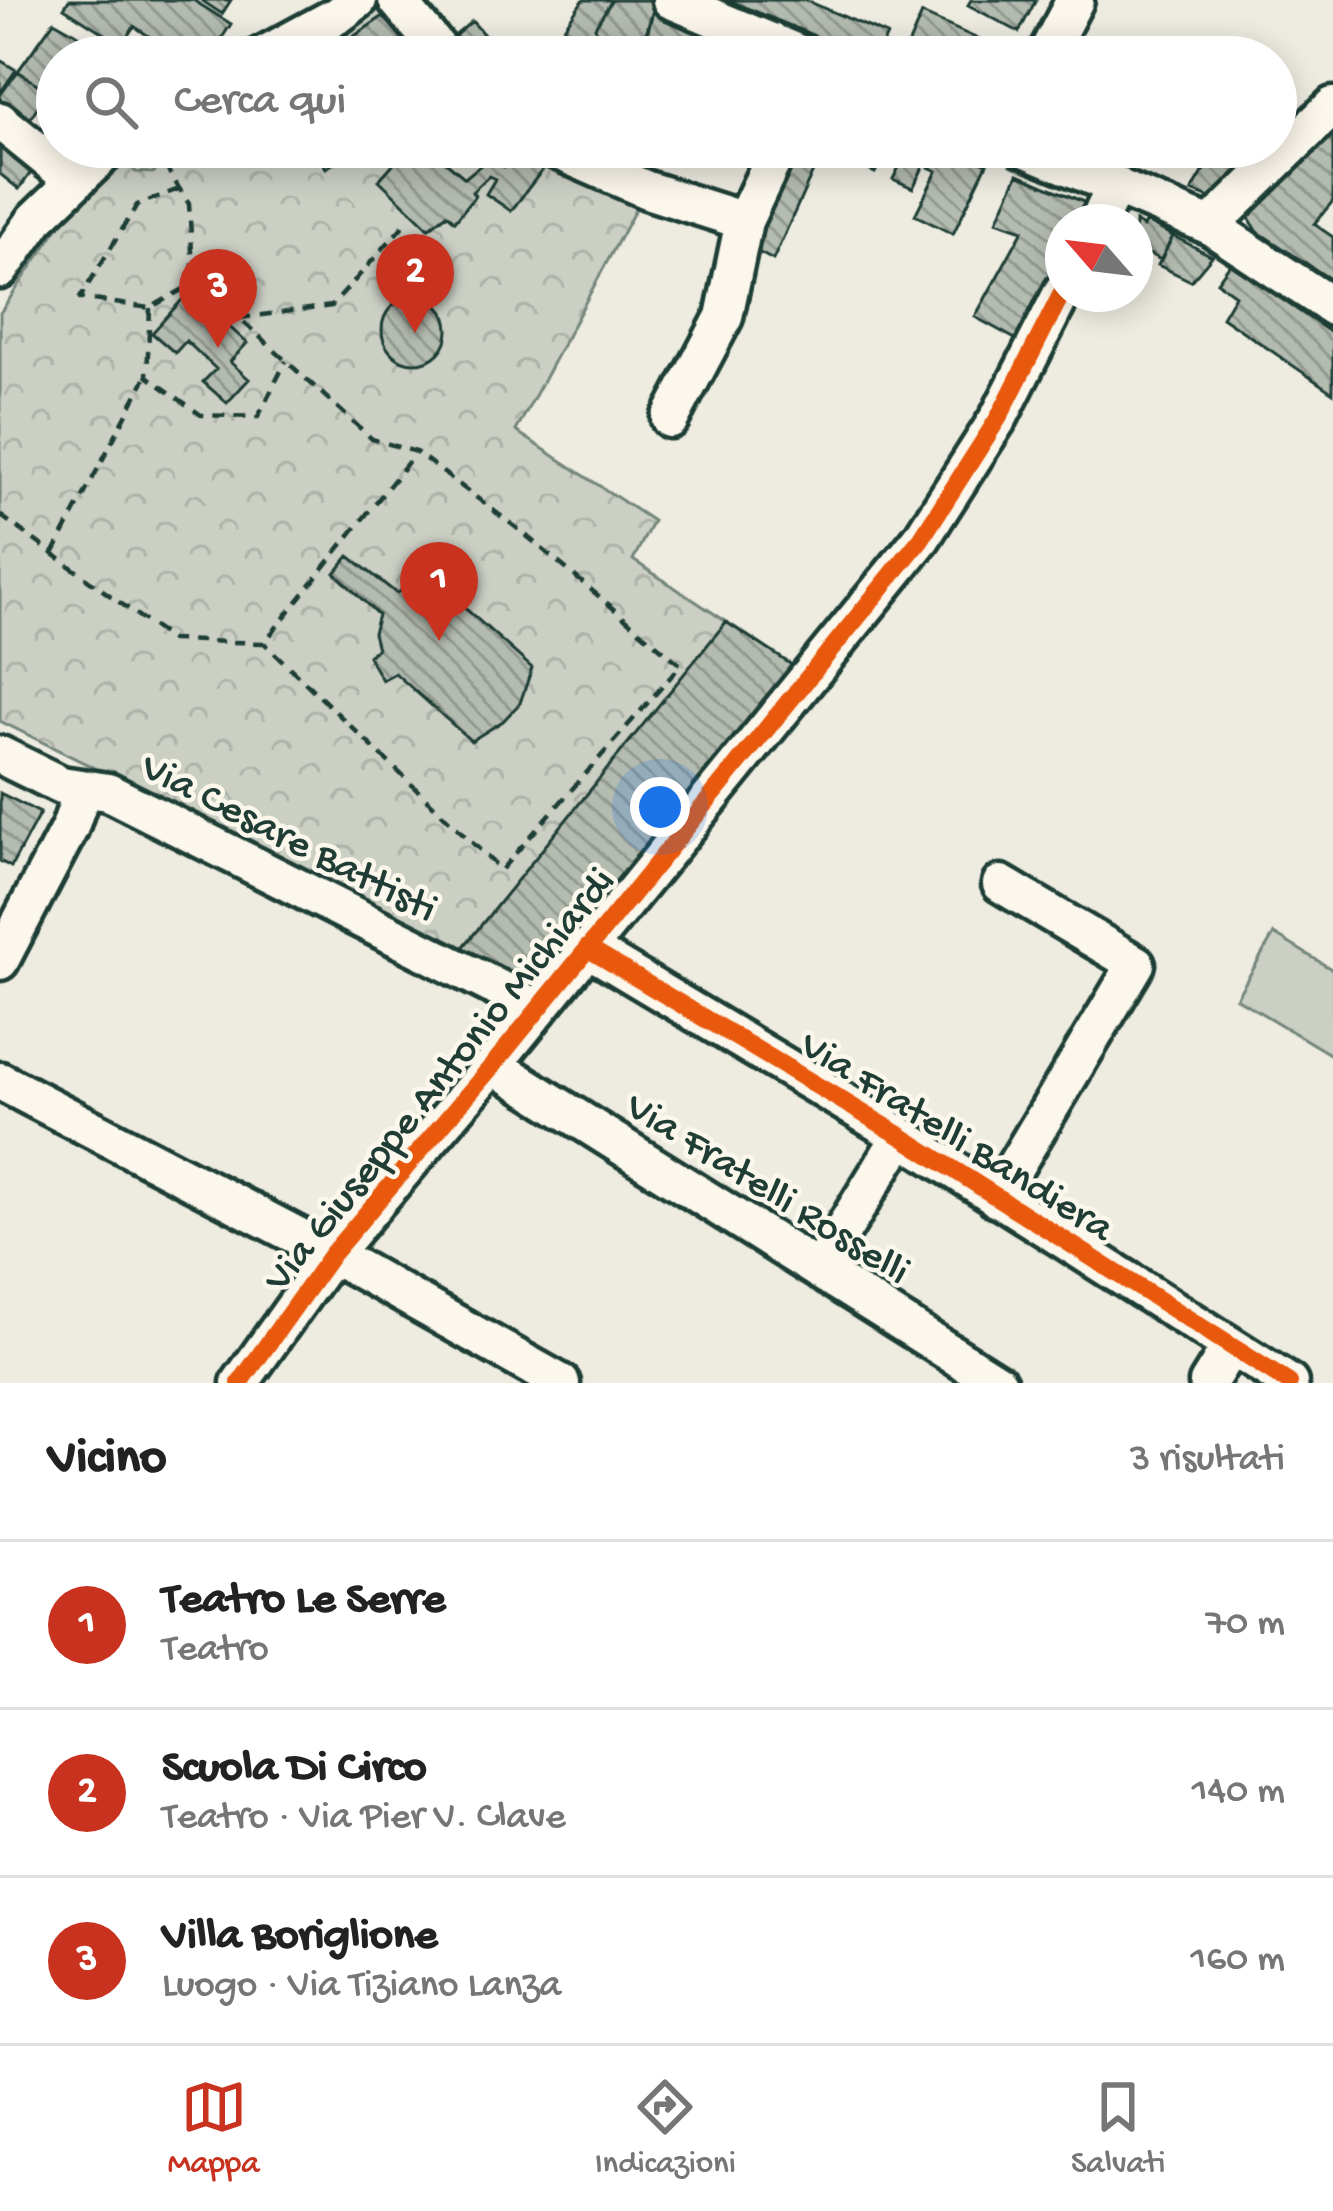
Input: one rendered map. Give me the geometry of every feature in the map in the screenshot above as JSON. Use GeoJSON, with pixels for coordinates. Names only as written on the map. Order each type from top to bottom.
{"type":"FeatureCollection","features":[{"type":"Feature","properties":{"kind":"street"},"geometry":{"type":"LineString","coordinates":[[299,36],[358,0]]}},
{"type":"Feature","properties":{"kind":"street"},"geometry":{"type":"LineString","coordinates":[[397,0],[427,36]]}},
{"type":"Feature","properties":{"kind":"street"},"geometry":{"type":"LineString","coordinates":[[1056,36],[1075,0]]}},
{"type":"Feature","properties":{"kind":"street"},"geometry":{"type":"LineString","coordinates":[[692,4],[761,36]]}},
{"type":"Feature","properties":{"kind":"street"},"geometry":{"type":"LineString","coordinates":[[1297,141],[1333,106]]}},
{"type":"Feature","properties":{"kind":"street"},"geometry":{"type":"LineString","coordinates":[[0,121],[36,150]]}},
{"type":"Feature","properties":{"kind":"street"},"geometry":{"type":"LineString","coordinates":[[58,168],[73,180]]}},
{"type":"Feature","properties":{"kind":"street"},"geometry":{"type":"LineString","coordinates":[[0,270],[36,219],[87,168]]}},
{"type":"Feature","properties":{"kind":"street"},"geometry":{"type":"LineString","coordinates":[[597,168],[647,190],[744,221]]}},
{"type":"Feature","properties":{"kind":"street"},"geometry":{"type":"LineString","coordinates":[[670,418],[724,317],[744,221],[769,168]]}},
{"type":"Feature","properties":{"kind":"street"},"geometry":{"type":"LineString","coordinates":[[1074,168],[1210,226],[1333,307]]}},
{"type":"Feature","properties":{"kind":"street"},"geometry":{"type":"LineString","coordinates":[[1210,226],[1269,168]]}},
{"type":"Feature","properties":{"kind":"street"},"geometry":{"type":"LineString","coordinates":[[1107,204],[1117,185]]}},
{"type":"Feature","properties":{"kind":"street","name":"Via Giuseppe Antonio Michiardi"},"geometry":{"type":"LineString","coordinates":[[240,1383],[332,1254],[494,1064],[921,539],[999,417],[1052,312]]}},
{"type":"Feature","properties":{"kind":"street","name":"Via Cesare Battisti"},"geometry":{"type":"LineString","coordinates":[[0,755],[61,785],[108,792],[537,1008]]}},
{"type":"Feature","properties":{"kind":"street"},"geometry":{"type":"LineString","coordinates":[[0,961],[70,827],[83,789]]}},
{"type":"Feature","properties":{"kind":"street","name":"Via Fratelli Bandiera"},"geometry":{"type":"LineString","coordinates":[[996,1198],[1136,964],[1001,884]]}},
{"type":"Feature","properties":{"kind":"street","name":"Via Fratelli Bandiera"},"geometry":{"type":"LineString","coordinates":[[587,948],[901,1136],[1289,1383]]}},
{"type":"Feature","properties":{"kind":"street","name":"Via Fratelli Rosselli"},"geometry":{"type":"LineString","coordinates":[[494,1064],[998,1383]]}},
{"type":"Feature","properties":{"kind":"street"},"geometry":{"type":"LineString","coordinates":[[0,1081],[332,1254],[561,1383]]}},
{"type":"Feature","properties":{"kind":"street"},"geometry":{"type":"LineString","coordinates":[[820,1269],[901,1136]]}},
{"type":"Feature","properties":{"kind":"street"},"geometry":{"type":"LineString","coordinates":[[1208,1383],[1231,1346]]}},
{"type":"Feature","properties":{"kind":"path"},"geometry":{"type":"LineString","coordinates":[[0,515],[171,640],[264,643],[500,870],[681,665],[522,532],[416,452],[372,440],[194,283],[189,204],[166,168]]}},
{"type":"Feature","properties":{"kind":"path"},"geometry":{"type":"LineString","coordinates":[[179,189],[137,205],[80,298],[150,308],[194,283]]}},
{"type":"Feature","properties":{"kind":"path"},"geometry":{"type":"LineString","coordinates":[[239,318],[332,306],[403,226]]}},
{"type":"Feature","properties":{"kind":"path"},"geometry":{"type":"LineString","coordinates":[[53,554],[146,376],[150,308]]}},
{"type":"Feature","properties":{"kind":"path"},"geometry":{"type":"LineString","coordinates":[[146,376],[200,415],[258,417],[286,361]]}},
{"type":"Feature","properties":{"kind":"path"},"geometry":{"type":"LineString","coordinates":[[264,643],[416,452]]}},
{"type":"Feature","properties":{"kind":"green space"},"geometry":{"type":"Polygon","coordinates":[[[389,4],[417,36],[338,36],[389,4]]]}},
{"type":"Feature","properties":{"kind":"green space"},"geometry":{"type":"Polygon","coordinates":[[[114,168],[153,173],[159,168],[579,168],[643,195],[516,431],[653,521],[633,560],[801,671],[537,988],[0,721],[0,313],[81,194],[114,168]]]}},
{"type":"Feature","properties":{"kind":"green space"},"geometry":{"type":"Polygon","coordinates":[[[1274,934],[1333,970],[1333,1056],[1236,998],[1274,934]]]}},
{"type":"Feature","properties":{"kind":"building"},"geometry":{"type":"Polygon","coordinates":[[[69,0],[193,0],[231,24],[223,36],[149,36],[134,26],[128,36],[108,36],[64,8],[69,0]]]}},
{"type":"Feature","properties":{"kind":"building"},"geometry":{"type":"Polygon","coordinates":[[[201,0],[231,0],[222,14],[201,0]]]}},
{"type":"Feature","properties":{"kind":"building"},"geometry":{"type":"Polygon","coordinates":[[[583,0],[612,0],[595,27],[598,36],[558,36],[583,0]]]}},
{"type":"Feature","properties":{"kind":"building"},"geometry":{"type":"Polygon","coordinates":[[[612,0],[656,0],[645,36],[598,36],[595,27],[612,0]]]}},
{"type":"Feature","properties":{"kind":"building"},"geometry":{"type":"Polygon","coordinates":[[[656,0],[737,31],[735,36],[647,35],[656,0]]]}},
{"type":"Feature","properties":{"kind":"building"},"geometry":{"type":"Polygon","coordinates":[[[728,0],[805,0],[887,35],[815,36],[728,0]]]}},
{"type":"Feature","properties":{"kind":"building"},"geometry":{"type":"Polygon","coordinates":[[[971,0],[1036,0],[1019,32],[968,5],[971,0]]]}},
{"type":"Feature","properties":{"kind":"building"},"geometry":{"type":"Polygon","coordinates":[[[922,14],[971,36],[912,36],[922,14]]]}},
{"type":"Feature","properties":{"kind":"building"},"geometry":{"type":"Polygon","coordinates":[[[385,15],[405,36],[354,36],[385,15]]]}},
{"type":"Feature","properties":{"kind":"building"},"geometry":{"type":"Polygon","coordinates":[[[54,21],[80,36],[43,36],[54,21]]]}},
{"type":"Feature","properties":{"kind":"building"},"geometry":{"type":"Polygon","coordinates":[[[472,21],[485,36],[455,36],[472,21]]]}},
{"type":"Feature","properties":{"kind":"building"},"geometry":{"type":"Polygon","coordinates":[[[36,46],[36,83],[18,71],[36,46]]]}},
{"type":"Feature","properties":{"kind":"building"},"geometry":{"type":"Polygon","coordinates":[[[0,60],[16,70],[0,93],[0,60]]]}},
{"type":"Feature","properties":{"kind":"building"},"geometry":{"type":"Polygon","coordinates":[[[18,71],[36,83],[36,109],[24,129],[0,109],[0,95],[18,71]]]}},
{"type":"Feature","properties":{"kind":"building"},"geometry":{"type":"Polygon","coordinates":[[[1333,122],[1333,201],[1314,224],[1333,237],[1333,281],[1258,232],[1246,213],[1289,168],[1297,168],[1297,160],[1333,122]]]}},
{"type":"Feature","properties":{"kind":"building"},"geometry":{"type":"Polygon","coordinates":[[[0,134],[36,166],[19,189],[0,174],[0,134]]]}},
{"type":"Feature","properties":{"kind":"building"},"geometry":{"type":"Polygon","coordinates":[[[390,168],[453,168],[465,178],[477,168],[544,168],[511,211],[486,194],[495,179],[489,176],[472,192],[475,196],[455,221],[447,214],[429,228],[379,180],[390,168]]]}},
{"type":"Feature","properties":{"kind":"building"},"geometry":{"type":"Polygon","coordinates":[[[780,168],[815,168],[773,260],[745,245],[780,168]]]}},
{"type":"Feature","properties":{"kind":"building"},"geometry":{"type":"Polygon","coordinates":[[[898,168],[923,168],[913,188],[893,179],[898,168]]]}},
{"type":"Feature","properties":{"kind":"building"},"geometry":{"type":"Polygon","coordinates":[[[930,168],[985,168],[953,234],[915,215],[937,171],[930,168]]]}},
{"type":"Feature","properties":{"kind":"building"},"geometry":{"type":"Polygon","coordinates":[[[1206,168],[1247,168],[1212,199],[1192,191],[1206,168]]]}},
{"type":"Feature","properties":{"kind":"building"},"geometry":{"type":"Polygon","coordinates":[[[1018,174],[1088,204],[1045,204],[1045,291],[1017,340],[975,317],[1023,230],[997,221],[1018,174]]]}},
{"type":"Feature","properties":{"kind":"building"},"geometry":{"type":"Polygon","coordinates":[[[1153,226],[1173,236],[1161,260],[1153,256],[1153,226]]]}},
{"type":"Feature","properties":{"kind":"building"},"geometry":{"type":"Polygon","coordinates":[[[1173,236],[1212,256],[1191,281],[1158,265],[1173,236]]]}},
{"type":"Feature","properties":{"kind":"building"},"geometry":{"type":"Polygon","coordinates":[[[1230,264],[1333,334],[1333,393],[1222,317],[1235,295],[1217,282],[1230,264]]]}},
{"type":"Feature","properties":{"kind":"building"},"geometry":{"type":"Polygon","coordinates":[[[190,291],[247,343],[230,362],[249,379],[227,403],[203,382],[216,369],[186,341],[175,353],[152,333],[190,291]]]}},
{"type":"Feature","properties":{"kind":"building"},"geometry":{"type":"Polygon","coordinates":[[[415,297],[438,307],[448,330],[438,353],[415,363],[392,353],[382,330],[392,307],[415,297]]]}},
{"type":"Feature","properties":{"kind":"building"},"geometry":{"type":"Polygon","coordinates":[[[349,556],[396,593],[413,585],[431,589],[436,579],[459,590],[456,600],[532,668],[520,703],[503,721],[471,741],[395,673],[382,680],[368,656],[377,649],[373,633],[378,615],[335,573],[349,556]]]}},
{"type":"Feature","properties":{"kind":"building"},"geometry":{"type":"Polygon","coordinates":[[[726,622],[801,671],[537,988],[461,950],[726,622]]]}},
{"type":"Feature","properties":{"kind":"building"},"geometry":{"type":"Polygon","coordinates":[[[0,793],[40,813],[11,867],[0,861],[0,793]]]}},
{"type":"Feature","properties":{"kind":"cycle path"},"geometry":{"type":"LineString","coordinates":[[240,1383],[332,1254],[493,1065],[921,539],[999,417],[1052,312]]}},
{"type":"Feature","properties":{"kind":"cycle path"},"geometry":{"type":"LineString","coordinates":[[587,948],[901,1136],[1289,1383]]}},
{"type":"Feature","properties":{"kind":"place","name":"Scuola Di Circo"},"geometry":{"type":"Point","coordinates":[415,333]}},
{"type":"Feature","properties":{"kind":"place","name":"Villa Boriglione"},"geometry":{"type":"Point","coordinates":[218,348]}},
{"type":"Feature","properties":{"kind":"place","name":"Teatro Le Serre"},"geometry":{"type":"Point","coordinates":[439,641]}}]}
